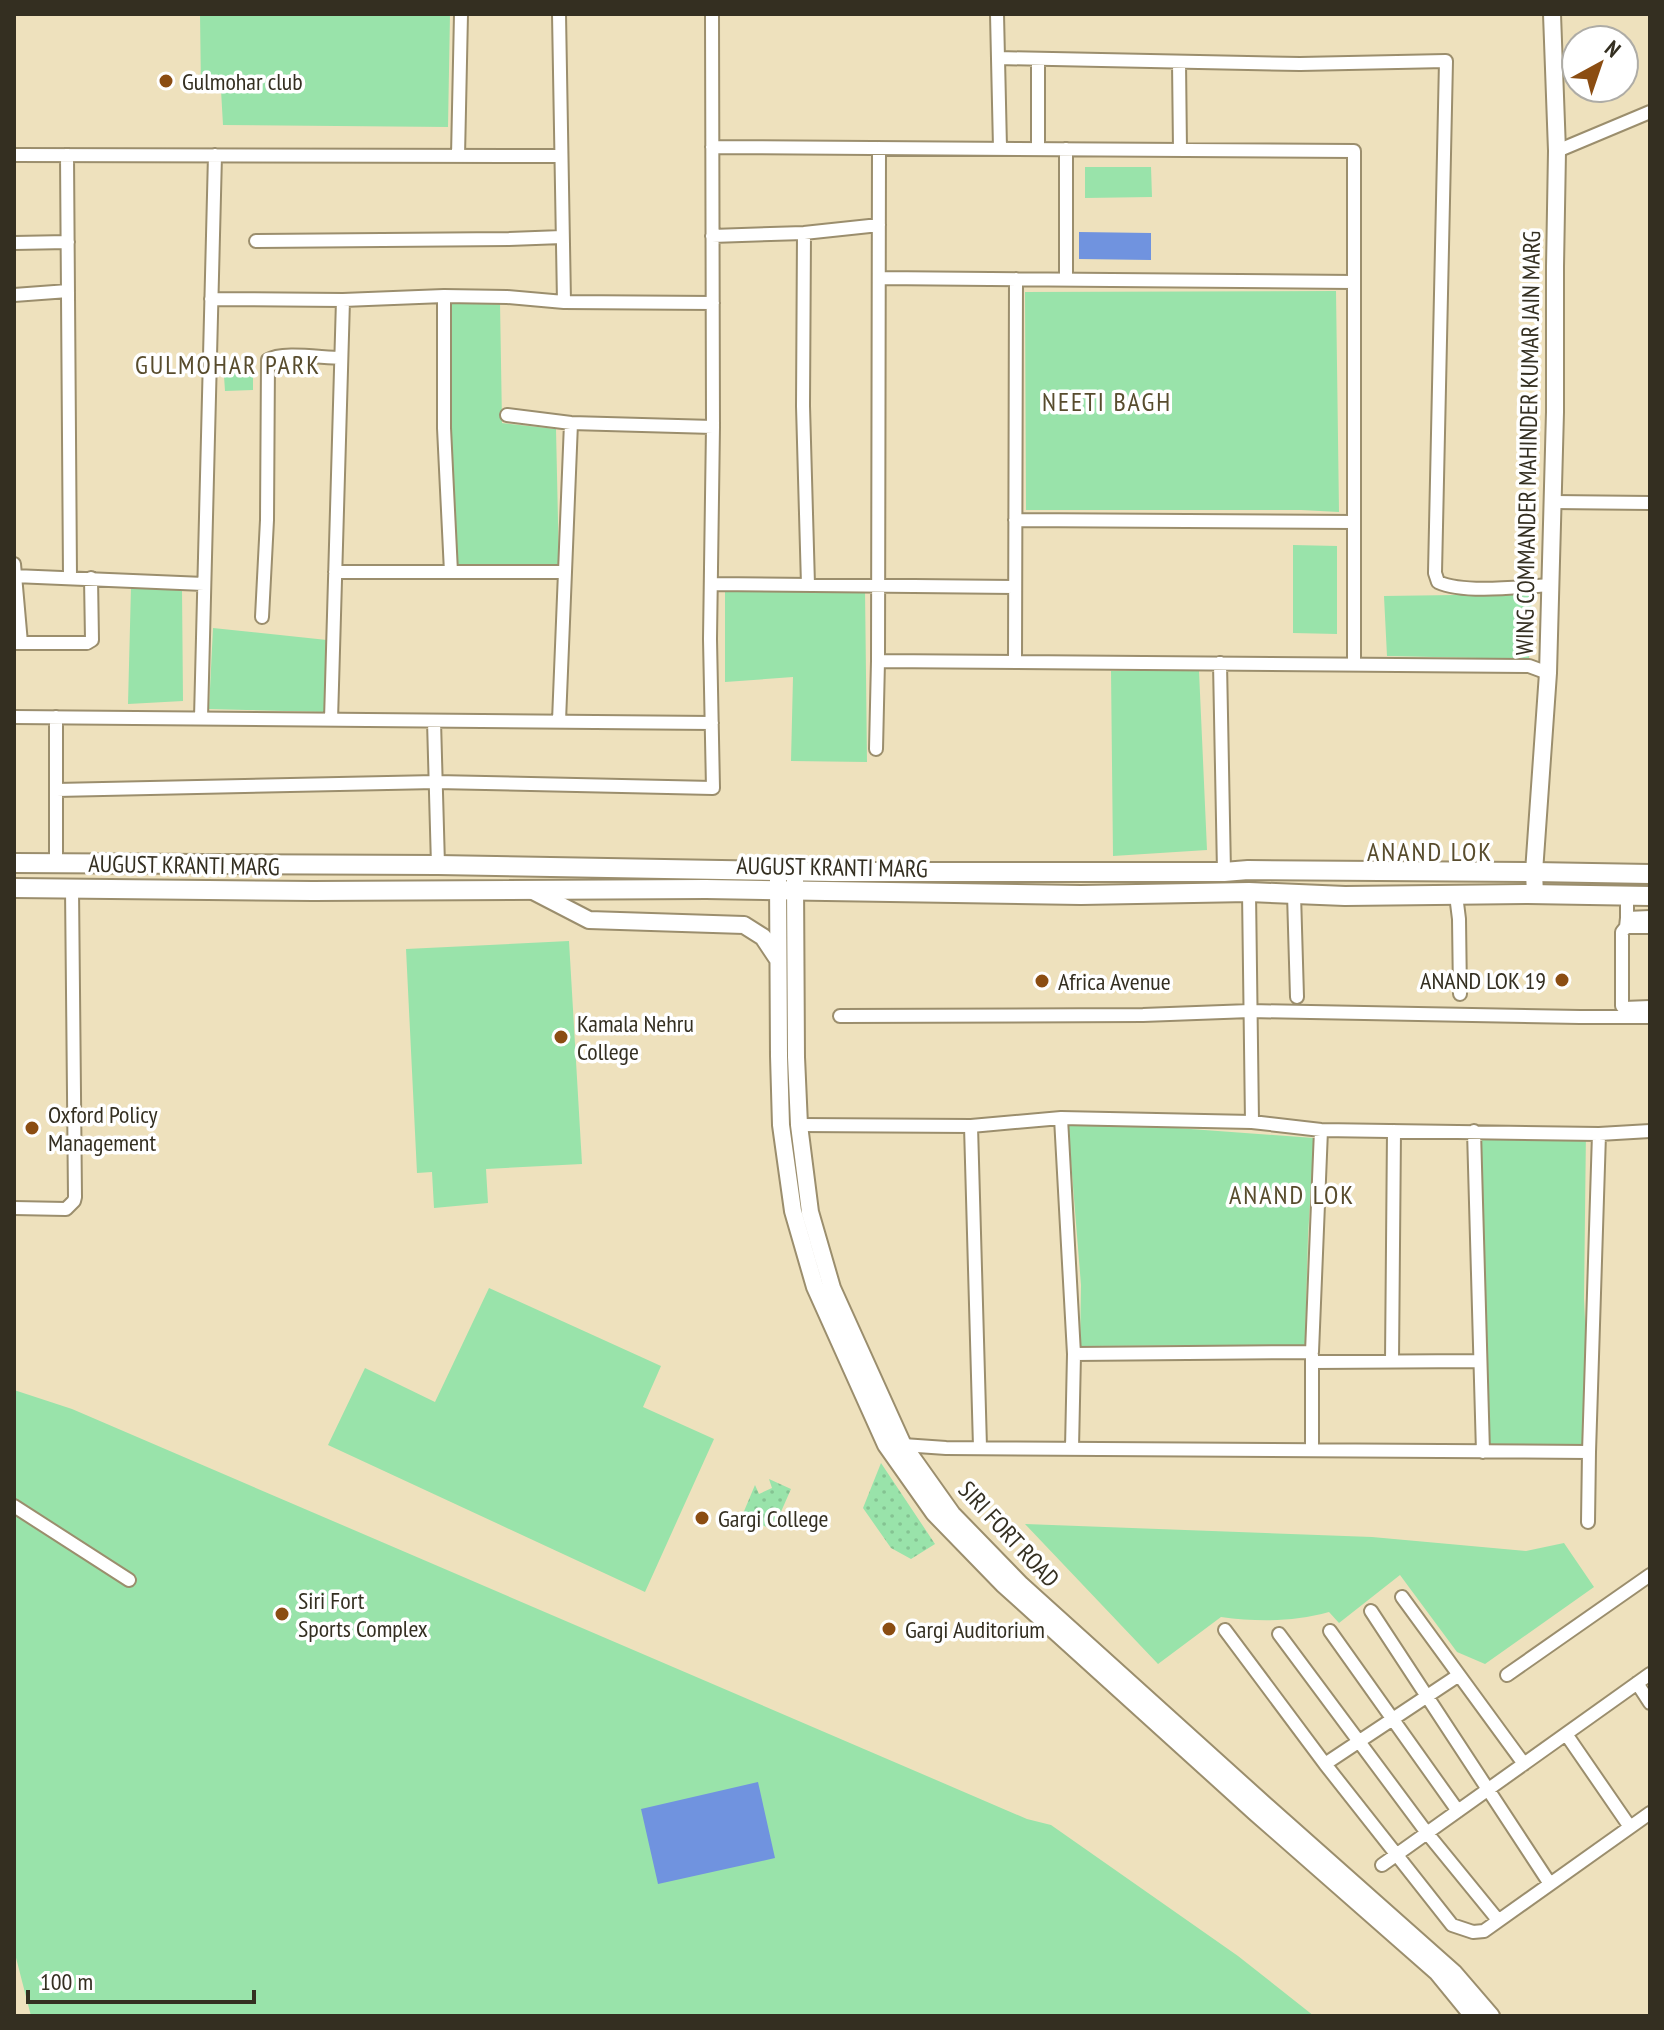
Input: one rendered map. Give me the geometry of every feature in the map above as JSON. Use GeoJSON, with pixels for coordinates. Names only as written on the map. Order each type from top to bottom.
{"type":"FeatureCollection","features":[{"type":"Feature","properties":{"kind":"main road","name":"AUGUST KRANTI MARG"},"geometry":{"type":"LineString","coordinates":[[14,863],[786,871],[1248,870],[1650,874]]}},
{"type":"Feature","properties":{"kind":"main road","name":"AUGUST KRANTI MARG"},"geometry":{"type":"LineString","coordinates":[[14,888],[1650,896]]}},
{"type":"Feature","properties":{"kind":"street"},"geometry":{"type":"LineString","coordinates":[[458,156],[461,14]]}},
{"type":"Feature","properties":{"kind":"street"},"geometry":{"type":"LineString","coordinates":[[559,14],[564,302]]}},
{"type":"Feature","properties":{"kind":"street"},"geometry":{"type":"LineString","coordinates":[[56,790],[436,782],[713,788],[710,639],[712,14]]}},
{"type":"Feature","properties":{"kind":"street"},"geometry":{"type":"LineString","coordinates":[[997,14],[1000,148]]}},
{"type":"Feature","properties":{"kind":"street","name":"WING COMMANDER MAHINDER KUMAR JAIN MARG"},"geometry":{"type":"LineString","coordinates":[[1535,894],[1548,673],[1555,412],[1557,151],[1552,14]]}},
{"type":"Feature","properties":{"kind":"street"},"geometry":{"type":"LineString","coordinates":[[998,58],[1300,64],[1446,61],[1435,573],[1438,582],[1448,587],[1550,585]]}},
{"type":"Feature","properties":{"kind":"street"},"geometry":{"type":"LineString","coordinates":[[1038,59],[1038,149]]}},
{"type":"Feature","properties":{"kind":"street"},"geometry":{"type":"LineString","coordinates":[[1179,62],[1180,150]]}},
{"type":"Feature","properties":{"kind":"street"},"geometry":{"type":"LineString","coordinates":[[1557,151],[1650,112]]}},
{"type":"Feature","properties":{"kind":"street"},"geometry":{"type":"LineString","coordinates":[[712,147],[1354,151],[1354,664]]}},
{"type":"Feature","properties":{"kind":"street"},"geometry":{"type":"LineString","coordinates":[[876,749],[879,148]]}},
{"type":"Feature","properties":{"kind":"street"},"geometry":{"type":"LineString","coordinates":[[1066,149],[1066,280]]}},
{"type":"Feature","properties":{"kind":"street"},"geometry":{"type":"LineString","coordinates":[[14,155],[561,156]]}},
{"type":"Feature","properties":{"kind":"street"},"geometry":{"type":"LineString","coordinates":[[67,155],[70,577]]}},
{"type":"Feature","properties":{"kind":"street"},"geometry":{"type":"LineString","coordinates":[[201,718],[215,155]]}},
{"type":"Feature","properties":{"kind":"street"},"geometry":{"type":"LineString","coordinates":[[712,236],[804,233],[879,225]]}},
{"type":"Feature","properties":{"kind":"street"},"geometry":{"type":"LineString","coordinates":[[804,233],[803,406],[808,585]]}},
{"type":"Feature","properties":{"kind":"street"},"geometry":{"type":"LineString","coordinates":[[256,241],[562,237]]}},
{"type":"Feature","properties":{"kind":"street"},"geometry":{"type":"LineString","coordinates":[[14,243],[68,242]]}},
{"type":"Feature","properties":{"kind":"street"},"geometry":{"type":"LineString","coordinates":[[879,278],[1354,282]]}},
{"type":"Feature","properties":{"kind":"street"},"geometry":{"type":"LineString","coordinates":[[1015,662],[1016,279]]}},
{"type":"Feature","properties":{"kind":"street"},"geometry":{"type":"LineString","coordinates":[[14,295],[68,291]]}},
{"type":"Feature","properties":{"kind":"street"},"geometry":{"type":"LineString","coordinates":[[211,299],[343,300],[444,296],[564,302],[713,303]]}},
{"type":"Feature","properties":{"kind":"street"},"geometry":{"type":"LineString","coordinates":[[444,296],[444,428],[451,572]]}},
{"type":"Feature","properties":{"kind":"street"},"geometry":{"type":"LineString","coordinates":[[331,720],[343,300]]}},
{"type":"Feature","properties":{"kind":"street"},"geometry":{"type":"LineString","coordinates":[[262,617],[267,520],[268,360],[287,356],[341,358]]}},
{"type":"Feature","properties":{"kind":"street"},"geometry":{"type":"LineString","coordinates":[[507,415],[571,423],[713,427]]}},
{"type":"Feature","properties":{"kind":"street"},"geometry":{"type":"LineString","coordinates":[[559,721],[571,423]]}},
{"type":"Feature","properties":{"kind":"street"},"geometry":{"type":"LineString","coordinates":[[1553,502],[1650,503]]}},
{"type":"Feature","properties":{"kind":"street"},"geometry":{"type":"LineString","coordinates":[[1015,520],[1354,522]]}},
{"type":"Feature","properties":{"kind":"street"},"geometry":{"type":"LineString","coordinates":[[91,578],[92,640],[87,643],[17,643],[15,572],[204,584]]}},
{"type":"Feature","properties":{"kind":"street"},"geometry":{"type":"LineString","coordinates":[[335,572],[564,572]]}},
{"type":"Feature","properties":{"kind":"street"},"geometry":{"type":"LineString","coordinates":[[712,584],[1015,587]]}},
{"type":"Feature","properties":{"kind":"street"},"geometry":{"type":"LineString","coordinates":[[878,661],[1529,666],[1548,673]]}},
{"type":"Feature","properties":{"kind":"street"},"geometry":{"type":"LineString","coordinates":[[1220,663],[1224,872]]}},
{"type":"Feature","properties":{"kind":"street"},"geometry":{"type":"LineString","coordinates":[[14,717],[712,723]]}},
{"type":"Feature","properties":{"kind":"street"},"geometry":{"type":"LineString","coordinates":[[56,717],[56,863]]}},
{"type":"Feature","properties":{"kind":"street"},"geometry":{"type":"LineString","coordinates":[[434,721],[438,865]]}},
{"type":"Feature","properties":{"kind":"street","name":"SIRI FORT ROAD"},"geometry":{"type":"LineString","coordinates":[[786,871],[799,1125],[810,1212],[832,1288],[903,1445],[952,1514],[1021,1585],[1454,1973],[1491,2016]]}},
{"type":"Feature","properties":{"kind":"street"},"geometry":{"type":"LineString","coordinates":[[14,1208],[66,1209],[75,1197],[72,888]]}},
{"type":"Feature","properties":{"kind":"street"},"geometry":{"type":"LineString","coordinates":[[530,889],[589,920],[744,925],[763,937],[778,960]]}},
{"type":"Feature","properties":{"kind":"street","name":"SIRI FORT ROAD"},"geometry":{"type":"LineString","coordinates":[[787,891],[778,960],[779,1056],[781,1125],[793,1211],[815,1287],[886,1445],[934,1513],[1003,1584],[1437,1972],[1473,2016]]}},
{"type":"Feature","properties":{"kind":"street"},"geometry":{"type":"LineString","coordinates":[[1249,892],[1252,1122]]}},
{"type":"Feature","properties":{"kind":"street"},"geometry":{"type":"LineString","coordinates":[[1294,894],[1297,997]]}},
{"type":"Feature","properties":{"kind":"street"},"geometry":{"type":"LineString","coordinates":[[1456,895],[1460,994]]}},
{"type":"Feature","properties":{"kind":"street"},"geometry":{"type":"LineString","coordinates":[[1627,896],[1626,923],[1622,932],[1622,1006],[1650,1007]]}},
{"type":"Feature","properties":{"kind":"street"},"geometry":{"type":"LineString","coordinates":[[1626,923],[1650,917]]}},
{"type":"Feature","properties":{"kind":"street"},"geometry":{"type":"LineString","coordinates":[[1626,923],[1650,927]]}},
{"type":"Feature","properties":{"kind":"street"},"geometry":{"type":"LineString","coordinates":[[840,1016],[1143,1015],[1250,1011],[1650,1017]]}},
{"type":"Feature","properties":{"kind":"street"},"geometry":{"type":"LineString","coordinates":[[799,1125],[971,1126],[1061,1118],[1252,1122],[1321,1130],[1599,1134],[1650,1131]]}},
{"type":"Feature","properties":{"kind":"street"},"geometry":{"type":"LineString","coordinates":[[1061,1118],[1074,1354],[1072,1448]]}},
{"type":"Feature","properties":{"kind":"street"},"geometry":{"type":"LineString","coordinates":[[971,1126],[980,1447]]}},
{"type":"Feature","properties":{"kind":"street"},"geometry":{"type":"LineString","coordinates":[[1312,1450],[1312,1357],[1321,1130]]}},
{"type":"Feature","properties":{"kind":"street"},"geometry":{"type":"LineString","coordinates":[[1392,1361],[1394,1131]]}},
{"type":"Feature","properties":{"kind":"street"},"geometry":{"type":"LineString","coordinates":[[1474,1131],[1483,1452]]}},
{"type":"Feature","properties":{"kind":"street"},"geometry":{"type":"LineString","coordinates":[[1588,1522],[1599,1134]]}},
{"type":"Feature","properties":{"kind":"street"},"geometry":{"type":"LineString","coordinates":[[1074,1354],[1480,1361]]}},
{"type":"Feature","properties":{"kind":"street"},"geometry":{"type":"LineString","coordinates":[[903,1445],[946,1448],[1589,1452]]}},
{"type":"Feature","properties":{"kind":"street"},"geometry":{"type":"LineString","coordinates":[[14,1506],[129,1580]]}},
{"type":"Feature","properties":{"kind":"street"},"geometry":{"type":"LineString","coordinates":[[1507,1675],[1650,1575]]}},
{"type":"Feature","properties":{"kind":"street"},"geometry":{"type":"LineString","coordinates":[[1402,1597],[1524,1764]]}},
{"type":"Feature","properties":{"kind":"street"},"geometry":{"type":"LineString","coordinates":[[1371,1611],[1550,1884]]}},
{"type":"Feature","properties":{"kind":"street"},"geometry":{"type":"LineString","coordinates":[[1225,1630],[1325,1764],[1452,1925],[1473,1932],[1484,1931],[1650,1813]]}},
{"type":"Feature","properties":{"kind":"street"},"geometry":{"type":"LineString","coordinates":[[1330,1631],[1458,1811]]}},
{"type":"Feature","properties":{"kind":"street"},"geometry":{"type":"LineString","coordinates":[[1279,1634],[1427,1833],[1498,1920]]}},
{"type":"Feature","properties":{"kind":"street"},"geometry":{"type":"LineString","coordinates":[[1382,1865],[1650,1674]]}},
{"type":"Feature","properties":{"kind":"street"},"geometry":{"type":"LineString","coordinates":[[1325,1764],[1459,1675]]}},
{"type":"Feature","properties":{"kind":"street"},"geometry":{"type":"LineString","coordinates":[[1637,1683],[1650,1703]]}},
{"type":"Feature","properties":{"kind":"street"},"geometry":{"type":"LineString","coordinates":[[1566,1734],[1630,1827]]}},
{"type":"Feature","properties":{"kind":"green space"},"geometry":{"type":"Polygon","coordinates":[[[200,14],[450,14],[448,127],[223,125],[221,90],[201,90],[200,14]]]}},
{"type":"Feature","properties":{"kind":"green space"},"geometry":{"type":"Polygon","coordinates":[[[1085,167],[1151,167],[1152,197],[1085,198],[1085,167]]]}},
{"type":"Feature","properties":{"kind":"green space"},"geometry":{"type":"Polygon","coordinates":[[[1336,291],[1339,512],[1026,510],[1025,292],[1336,291]]]}},
{"type":"Feature","properties":{"kind":"green space"},"geometry":{"type":"Polygon","coordinates":[[[449,300],[500,302],[502,423],[556,429],[559,566],[457,565],[449,388],[449,300]]]}},
{"type":"Feature","properties":{"kind":"green space"},"geometry":{"type":"Polygon","coordinates":[[[223,361],[253,364],[253,390],[225,391],[223,361]]]}},
{"type":"Feature","properties":{"kind":"green space"},"geometry":{"type":"Polygon","coordinates":[[[1293,545],[1337,546],[1337,634],[1293,633],[1293,545]]]}},
{"type":"Feature","properties":{"kind":"green space"},"geometry":{"type":"Polygon","coordinates":[[[131,587],[182,589],[183,701],[128,704],[131,587]]]}},
{"type":"Feature","properties":{"kind":"green space"},"geometry":{"type":"Polygon","coordinates":[[[865,589],[867,762],[791,761],[793,677],[725,682],[725,590],[865,589]]]}},
{"type":"Feature","properties":{"kind":"green space"},"geometry":{"type":"Polygon","coordinates":[[[1532,594],[1529,659],[1387,656],[1384,596],[1532,594]]]}},
{"type":"Feature","properties":{"kind":"green space"},"geometry":{"type":"Polygon","coordinates":[[[213,628],[327,640],[326,712],[209,709],[213,628]]]}},
{"type":"Feature","properties":{"kind":"green space"},"geometry":{"type":"Polygon","coordinates":[[[1111,671],[1199,671],[1207,850],[1113,856],[1111,671]]]}},
{"type":"Feature","properties":{"kind":"green space"},"geometry":{"type":"Polygon","coordinates":[[[569,941],[582,1164],[486,1169],[488,1203],[434,1208],[432,1172],[417,1173],[406,949],[569,941]]]}},
{"type":"Feature","properties":{"kind":"green space"},"geometry":{"type":"Polygon","coordinates":[[[1068,1124],[1314,1138],[1305,1345],[1080,1346],[1081,1285],[1068,1124]]]}},
{"type":"Feature","properties":{"kind":"green space"},"geometry":{"type":"Polygon","coordinates":[[[1586,1130],[1584,1299],[1591,1446],[1487,1448],[1483,1136],[1586,1130]]]}},
{"type":"Feature","properties":{"kind":"green space"},"geometry":{"type":"Polygon","coordinates":[[[489,1288],[661,1366],[643,1407],[714,1439],[645,1592],[328,1445],[365,1368],[435,1402],[489,1288]]]}},
{"type":"Feature","properties":{"kind":"green space","name":"Siri Fort Sports Complex"},"geometry":{"type":"Polygon","coordinates":[[[14,1390],[72,1409],[1027,1819],[1051,1825],[1238,1956],[1314,2016],[31,2016],[14,1950],[14,1390]]]}},
{"type":"Feature","properties":{"kind":"green space"},"geometry":{"type":"Polygon","coordinates":[[[881,1463],[935,1544],[911,1559],[891,1548],[863,1508],[881,1463]]]}},
{"type":"Feature","properties":{"kind":"green space"},"geometry":{"type":"Polygon","coordinates":[[[769,1479],[791,1489],[773,1530],[742,1516],[755,1485],[759,1494],[772,1488],[769,1479]]]}},
{"type":"Feature","properties":{"kind":"green space"},"geometry":{"type":"Polygon","coordinates":[[[1025,1524],[1372,1537],[1526,1551],[1564,1543],[1594,1587],[1485,1664],[1457,1652],[1400,1575],[1339,1623],[1329,1612],[1275,1620],[1221,1617],[1158,1664],[1025,1524]]]}},
{"type":"Feature","properties":{"kind":"water"},"geometry":{"type":"Polygon","coordinates":[[[1079,232],[1151,233],[1151,260],[1079,259],[1079,232]]]}},
{"type":"Feature","properties":{"kind":"water"},"geometry":{"type":"Polygon","coordinates":[[[758,1782],[775,1858],[658,1884],[641,1809],[758,1782]]]}},
{"type":"Feature","properties":{"kind":"place","name":"Gulmohar club"},"geometry":{"type":"Point","coordinates":[166,81]}},
{"type":"Feature","properties":{"kind":"place","name":"ANAND LOK 19"},"geometry":{"type":"Point","coordinates":[1562,980]}},
{"type":"Feature","properties":{"kind":"place","name":"Africa Avenue"},"geometry":{"type":"Point","coordinates":[1042,981]}},
{"type":"Feature","properties":{"kind":"place","name":"Kamala Nehru College"},"geometry":{"type":"Point","coordinates":[561,1037]}},
{"type":"Feature","properties":{"kind":"place","name":"Oxford Policy Management"},"geometry":{"type":"Point","coordinates":[32,1128]}},
{"type":"Feature","properties":{"kind":"place","name":"Gargi College"},"geometry":{"type":"Point","coordinates":[702,1518]}},
{"type":"Feature","properties":{"kind":"place","name":"Siri Fort Sports Complex"},"geometry":{"type":"Point","coordinates":[282,1614]}},
{"type":"Feature","properties":{"kind":"place","name":"Gargi Auditorium"},"geometry":{"type":"Point","coordinates":[889,1629]}},
{"type":"Feature","properties":{"kind":"district","name":"GULMOHAR PARK"},"geometry":{"type":"Point","coordinates":[228,364]}},
{"type":"Feature","properties":{"kind":"district","name":"NEETI BAGH"},"geometry":{"type":"Point","coordinates":[1107,401]}},
{"type":"Feature","properties":{"kind":"district","name":"ANAND LOK"},"geometry":{"type":"Point","coordinates":[1430,851]}},
{"type":"Feature","properties":{"kind":"district","name":"ANAND LOK"},"geometry":{"type":"Point","coordinates":[1292,1194]}}]}
